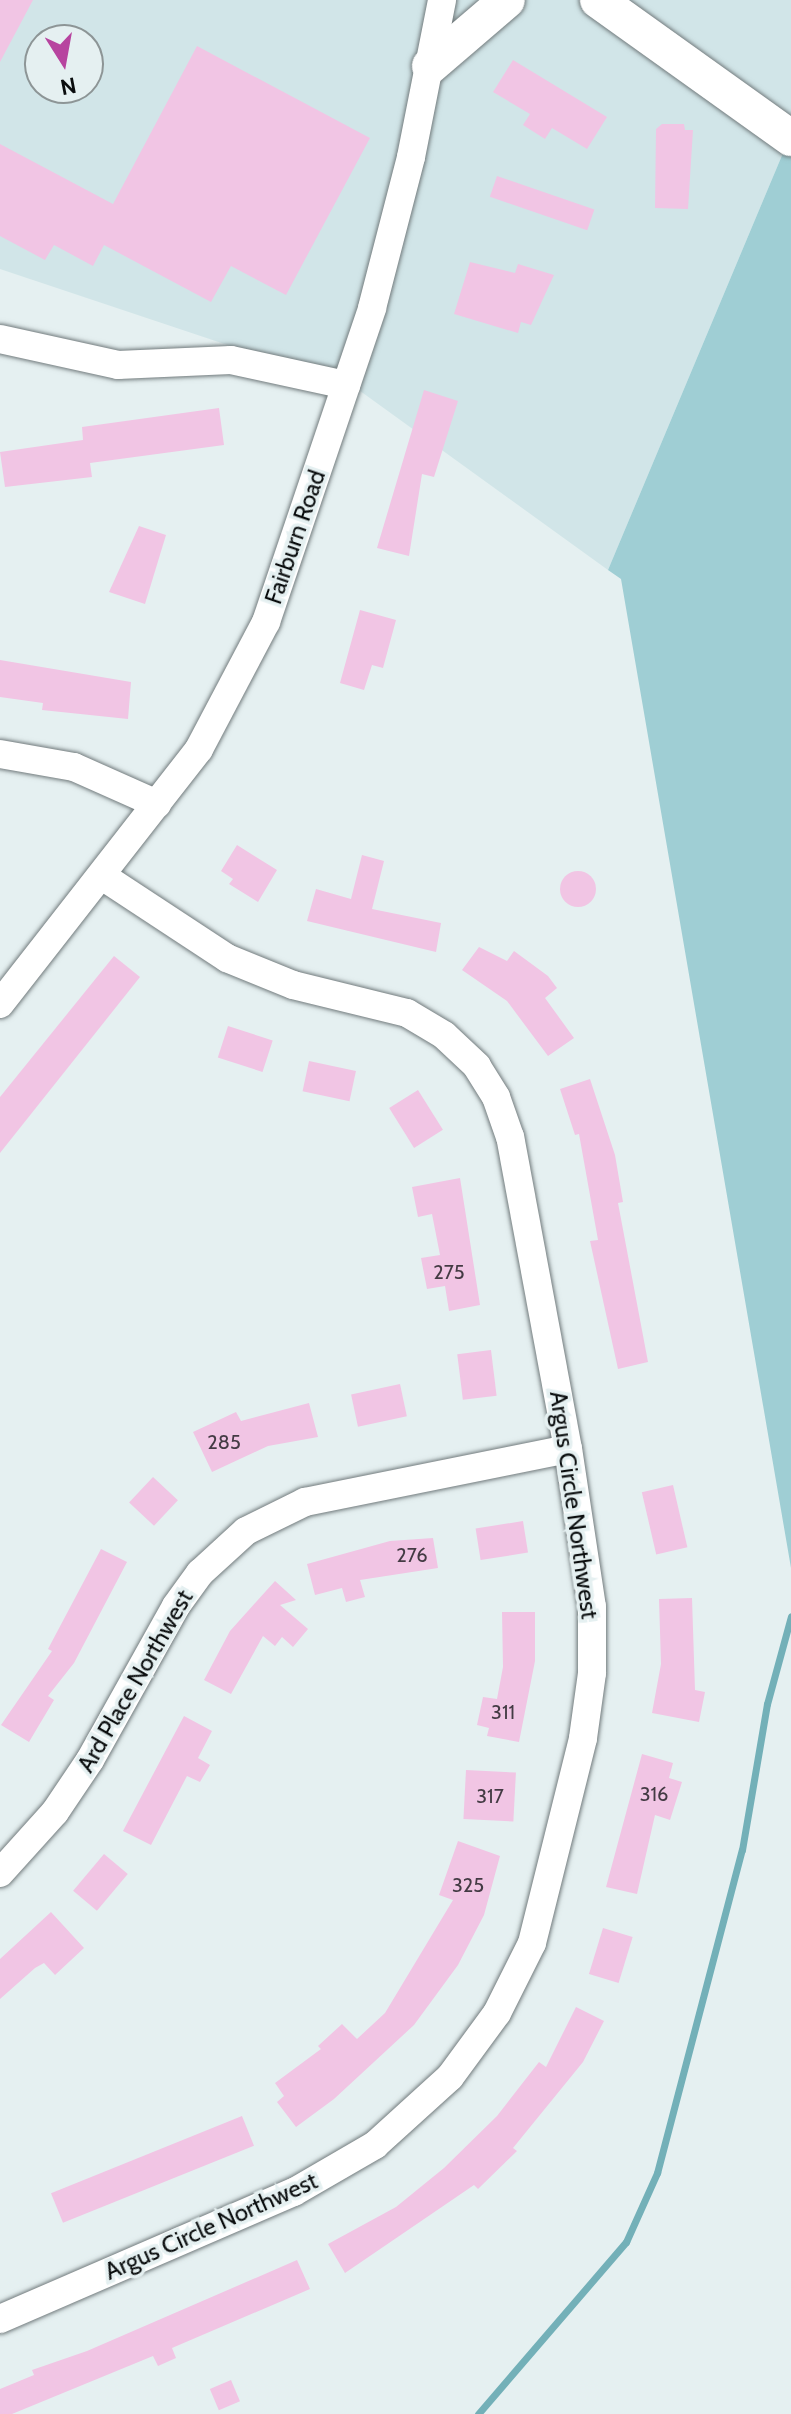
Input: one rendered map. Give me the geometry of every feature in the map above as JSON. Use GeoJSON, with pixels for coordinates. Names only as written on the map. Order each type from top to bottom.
{"type":"FeatureCollection","features":[{"type":"Feature","properties":{"kind":"main road"},"geometry":{"type":"LineString","coordinates":[[430,66],[507,0]]}},
{"type":"Feature","properties":{"kind":"main road"},"geometry":{"type":"LineString","coordinates":[[598,0],[791,138]]}},
{"type":"Feature","properties":{"kind":"street","name":"Fairburn Road"},"geometry":{"type":"LineString","coordinates":[[0,1004],[199,749],[266,622],[376,294],[430,66],[442,0]]}},
{"type":"Feature","properties":{"kind":"street"},"geometry":{"type":"LineString","coordinates":[[0,339],[118,365],[231,360],[346,385]]}},
{"type":"Feature","properties":{"kind":"street"},"geometry":{"type":"LineString","coordinates":[[0,754],[74,767],[157,804]]}},
{"type":"Feature","properties":{"kind":"street","name":"Argus Circle Northwest"},"geometry":{"type":"LineString","coordinates":[[0,2319],[294,2192],[375,2145],[450,2077],[497,2013],[532,1943],[551,1883],[583,1738],[592,1673],[592,1607],[568,1449],[510,1137],[496,1097],[477,1066],[444,1035],[407,1013],[293,985],[227,958],[102,876]]}},
{"type":"Feature","properties":{"kind":"street","name":"Ard Place Northwest"},"geometry":{"type":"LineString","coordinates":[[0,1873],[55,1812],[90,1760],[184,1595],[246,1531],[305,1502],[568,1449]]}},
{"type":"Feature","properties":{"kind":"shaded area"},"geometry":{"type":"Polygon","coordinates":[[[0,0],[791,0],[791,134],[608,570],[356,388],[0,269],[0,0]]]}},
{"type":"Feature","properties":{"kind":"shaded area"},"geometry":{"type":"Polygon","coordinates":[[[791,134],[791,1568],[621,579],[608,570],[791,134]]]}},
{"type":"Feature","properties":{"kind":"building"},"geometry":{"type":"Polygon","coordinates":[[[0,0],[33,0],[0,62],[0,0]]]}},
{"type":"Feature","properties":{"kind":"building"},"geometry":{"type":"Polygon","coordinates":[[[197,46],[370,138],[286,295],[231,266],[211,302],[104,245],[93,266],[54,245],[45,260],[0,236],[0,144],[113,204],[197,46]]]}},
{"type":"Feature","properties":{"kind":"building"},"geometry":{"type":"Polygon","coordinates":[[[513,60],[607,117],[587,149],[552,128],[545,139],[523,125],[530,114],[493,92],[513,60]]]}},
{"type":"Feature","properties":{"kind":"building"},"geometry":{"type":"Polygon","coordinates":[[[662,124],[684,124],[685,130],[693,130],[688,209],[655,208],[656,129],[662,124]]]}},
{"type":"Feature","properties":{"kind":"building"},"geometry":{"type":"Polygon","coordinates":[[[497,176],[594,210],[587,230],[490,197],[497,176]]]}},
{"type":"Feature","properties":{"kind":"building"},"geometry":{"type":"Polygon","coordinates":[[[470,262],[515,273],[518,264],[554,275],[531,325],[521,322],[518,333],[454,314],[470,262]]]}},
{"type":"Feature","properties":{"kind":"building"},"geometry":{"type":"Polygon","coordinates":[[[424,390],[458,401],[434,477],[422,474],[409,556],[377,548],[424,390]]]}},
{"type":"Feature","properties":{"kind":"building"},"geometry":{"type":"Polygon","coordinates":[[[219,408],[224,445],[90,463],[92,477],[5,487],[0,452],[83,440],[82,427],[219,408]]]}},
{"type":"Feature","properties":{"kind":"building"},"geometry":{"type":"Polygon","coordinates":[[[139,526],[166,535],[145,604],[109,592],[139,526]]]}},
{"type":"Feature","properties":{"kind":"building"},"geometry":{"type":"Polygon","coordinates":[[[360,610],[396,620],[383,668],[372,665],[364,690],[340,683],[360,610]]]}},
{"type":"Feature","properties":{"kind":"building"},"geometry":{"type":"Polygon","coordinates":[[[0,660],[131,682],[128,719],[42,710],[43,703],[0,697],[0,660]]]}},
{"type":"Feature","properties":{"kind":"building"},"geometry":{"type":"Polygon","coordinates":[[[237,845],[277,870],[258,902],[229,884],[233,879],[221,871],[237,845]]]}},
{"type":"Feature","properties":{"kind":"building"},"geometry":{"type":"Polygon","coordinates":[[[362,855],[384,861],[372,909],[441,923],[436,952],[307,921],[316,889],[351,899],[362,855]]]}},
{"type":"Feature","properties":{"kind":"building"},"geometry":{"type":"Polygon","coordinates":[[[578,871],[591,876],[596,889],[591,902],[578,907],[565,902],[560,889],[565,876],[578,871]]]}},
{"type":"Feature","properties":{"kind":"building"},"geometry":{"type":"Polygon","coordinates":[[[479,947],[507,961],[514,951],[548,976],[557,988],[545,998],[574,1038],[548,1056],[507,1001],[462,970],[479,947]]]}},
{"type":"Feature","properties":{"kind":"building"},"geometry":{"type":"Polygon","coordinates":[[[114,956],[140,977],[0,1153],[0,1097],[114,956]]]}},
{"type":"Feature","properties":{"kind":"building"},"geometry":{"type":"Polygon","coordinates":[[[228,1026],[273,1041],[263,1072],[218,1057],[228,1026]]]}},
{"type":"Feature","properties":{"kind":"building"},"geometry":{"type":"Polygon","coordinates":[[[309,1061],[356,1071],[350,1101],[303,1091],[309,1061]]]}},
{"type":"Feature","properties":{"kind":"building"},"geometry":{"type":"Polygon","coordinates":[[[590,1079],[615,1155],[623,1202],[618,1203],[648,1362],[618,1369],[590,1241],[598,1240],[579,1134],[575,1135],[560,1089],[590,1079]]]}},
{"type":"Feature","properties":{"kind":"building"},"geometry":{"type":"Polygon","coordinates":[[[418,1090],[443,1130],[414,1148],[389,1108],[418,1090]]]}},
{"type":"Feature","properties":{"kind":"building"},"geometry":{"type":"Polygon","coordinates":[[[460,1178],[480,1305],[449,1311],[445,1286],[427,1289],[421,1258],[440,1255],[432,1214],[418,1217],[412,1187],[460,1178]]]}},
{"type":"Feature","properties":{"kind":"building"},"geometry":{"type":"Polygon","coordinates":[[[491,1350],[497,1396],[463,1400],[457,1354],[491,1350]]]}},
{"type":"Feature","properties":{"kind":"building"},"geometry":{"type":"Polygon","coordinates":[[[400,1384],[407,1416],[358,1427],[351,1394],[400,1384]]]}},
{"type":"Feature","properties":{"kind":"building"},"geometry":{"type":"Polygon","coordinates":[[[309,1403],[318,1437],[268,1446],[212,1472],[193,1432],[236,1412],[241,1421],[309,1403]]]}},
{"type":"Feature","properties":{"kind":"building"},"geometry":{"type":"Polygon","coordinates":[[[153,1477],[178,1500],[154,1526],[129,1503],[153,1477]]]}},
{"type":"Feature","properties":{"kind":"building"},"geometry":{"type":"Polygon","coordinates":[[[673,1485],[687,1547],[656,1555],[642,1492],[673,1485]]]}},
{"type":"Feature","properties":{"kind":"building"},"geometry":{"type":"Polygon","coordinates":[[[523,1521],[528,1553],[481,1560],[476,1529],[523,1521]]]}},
{"type":"Feature","properties":{"kind":"building"},"geometry":{"type":"Polygon","coordinates":[[[433,1538],[438,1568],[360,1580],[365,1597],[346,1602],[342,1588],[315,1595],[307,1564],[390,1541],[433,1538]]]}},
{"type":"Feature","properties":{"kind":"building"},"geometry":{"type":"Polygon","coordinates":[[[101,1549],[127,1562],[74,1663],[48,1696],[54,1700],[29,1742],[1,1725],[52,1651],[48,1649],[101,1549]]]}},
{"type":"Feature","properties":{"kind":"building"},"geometry":{"type":"Polygon","coordinates":[[[275,1581],[296,1600],[280,1605],[308,1629],[293,1647],[282,1637],[275,1646],[263,1636],[231,1694],[204,1680],[230,1631],[275,1581]]]}},
{"type":"Feature","properties":{"kind":"building"},"geometry":{"type":"Polygon","coordinates":[[[692,1598],[695,1690],[705,1692],[699,1722],[652,1713],[661,1664],[659,1599],[692,1598]]]}},
{"type":"Feature","properties":{"kind":"building"},"geometry":{"type":"Polygon","coordinates":[[[502,1612],[535,1612],[535,1661],[519,1742],[487,1736],[489,1728],[477,1725],[483,1697],[497,1699],[503,1667],[502,1612]]]}},
{"type":"Feature","properties":{"kind":"building"},"geometry":{"type":"Polygon","coordinates":[[[184,1716],[212,1731],[198,1758],[210,1765],[200,1782],[187,1776],[151,1845],[123,1831],[184,1716]]]}},
{"type":"Feature","properties":{"kind":"building"},"geometry":{"type":"Polygon","coordinates":[[[642,1754],[673,1763],[669,1778],[682,1782],[670,1820],[655,1815],[637,1894],[606,1887],[642,1754]]]}},
{"type":"Feature","properties":{"kind":"building"},"geometry":{"type":"Polygon","coordinates":[[[466,1770],[516,1773],[513,1822],[463,1819],[466,1770]]]}},
{"type":"Feature","properties":{"kind":"building"},"geometry":{"type":"Polygon","coordinates":[[[458,1841],[500,1856],[484,1915],[458,1965],[414,2025],[334,2099],[296,2127],[277,2102],[284,2096],[275,2083],[321,2049],[318,2046],[342,2024],[357,2039],[385,2013],[453,1900],[439,1895],[458,1841]]]}},
{"type":"Feature","properties":{"kind":"building"},"geometry":{"type":"Polygon","coordinates":[[[104,1854],[128,1874],[97,1911],[73,1891],[104,1854]]]}},
{"type":"Feature","properties":{"kind":"building"},"geometry":{"type":"Polygon","coordinates":[[[51,1912],[84,1948],[55,1975],[44,1963],[35,1968],[0,1999],[0,1959],[51,1912]]]}},
{"type":"Feature","properties":{"kind":"building"},"geometry":{"type":"Polygon","coordinates":[[[603,1928],[633,1937],[619,1983],[589,1974],[603,1928]]]}},
{"type":"Feature","properties":{"kind":"building"},"geometry":{"type":"Polygon","coordinates":[[[576,2007],[604,2021],[583,2062],[513,2148],[517,2151],[478,2189],[474,2185],[345,2273],[328,2244],[396,2207],[444,2168],[497,2116],[539,2062],[546,2067],[576,2007]]]}},
{"type":"Feature","properties":{"kind":"building"},"geometry":{"type":"Polygon","coordinates":[[[242,2116],[254,2146],[63,2223],[51,2193],[242,2116]]]}},
{"type":"Feature","properties":{"kind":"building"},"geometry":{"type":"Polygon","coordinates":[[[297,2260],[310,2289],[172,2348],[176,2358],[158,2366],[153,2356],[12,2414],[0,2414],[0,2389],[34,2375],[32,2370],[87,2351],[297,2260]]]}},
{"type":"Feature","properties":{"kind":"building"},"geometry":{"type":"Polygon","coordinates":[[[231,2380],[240,2401],[219,2410],[210,2389],[231,2380]]]}},
{"type":"Feature","properties":{"kind":"waterway"},"geometry":{"type":"LineString","coordinates":[[478,2414],[626,2242],[657,2173],[742,1850],[767,1704],[791,1616]]}}]}
